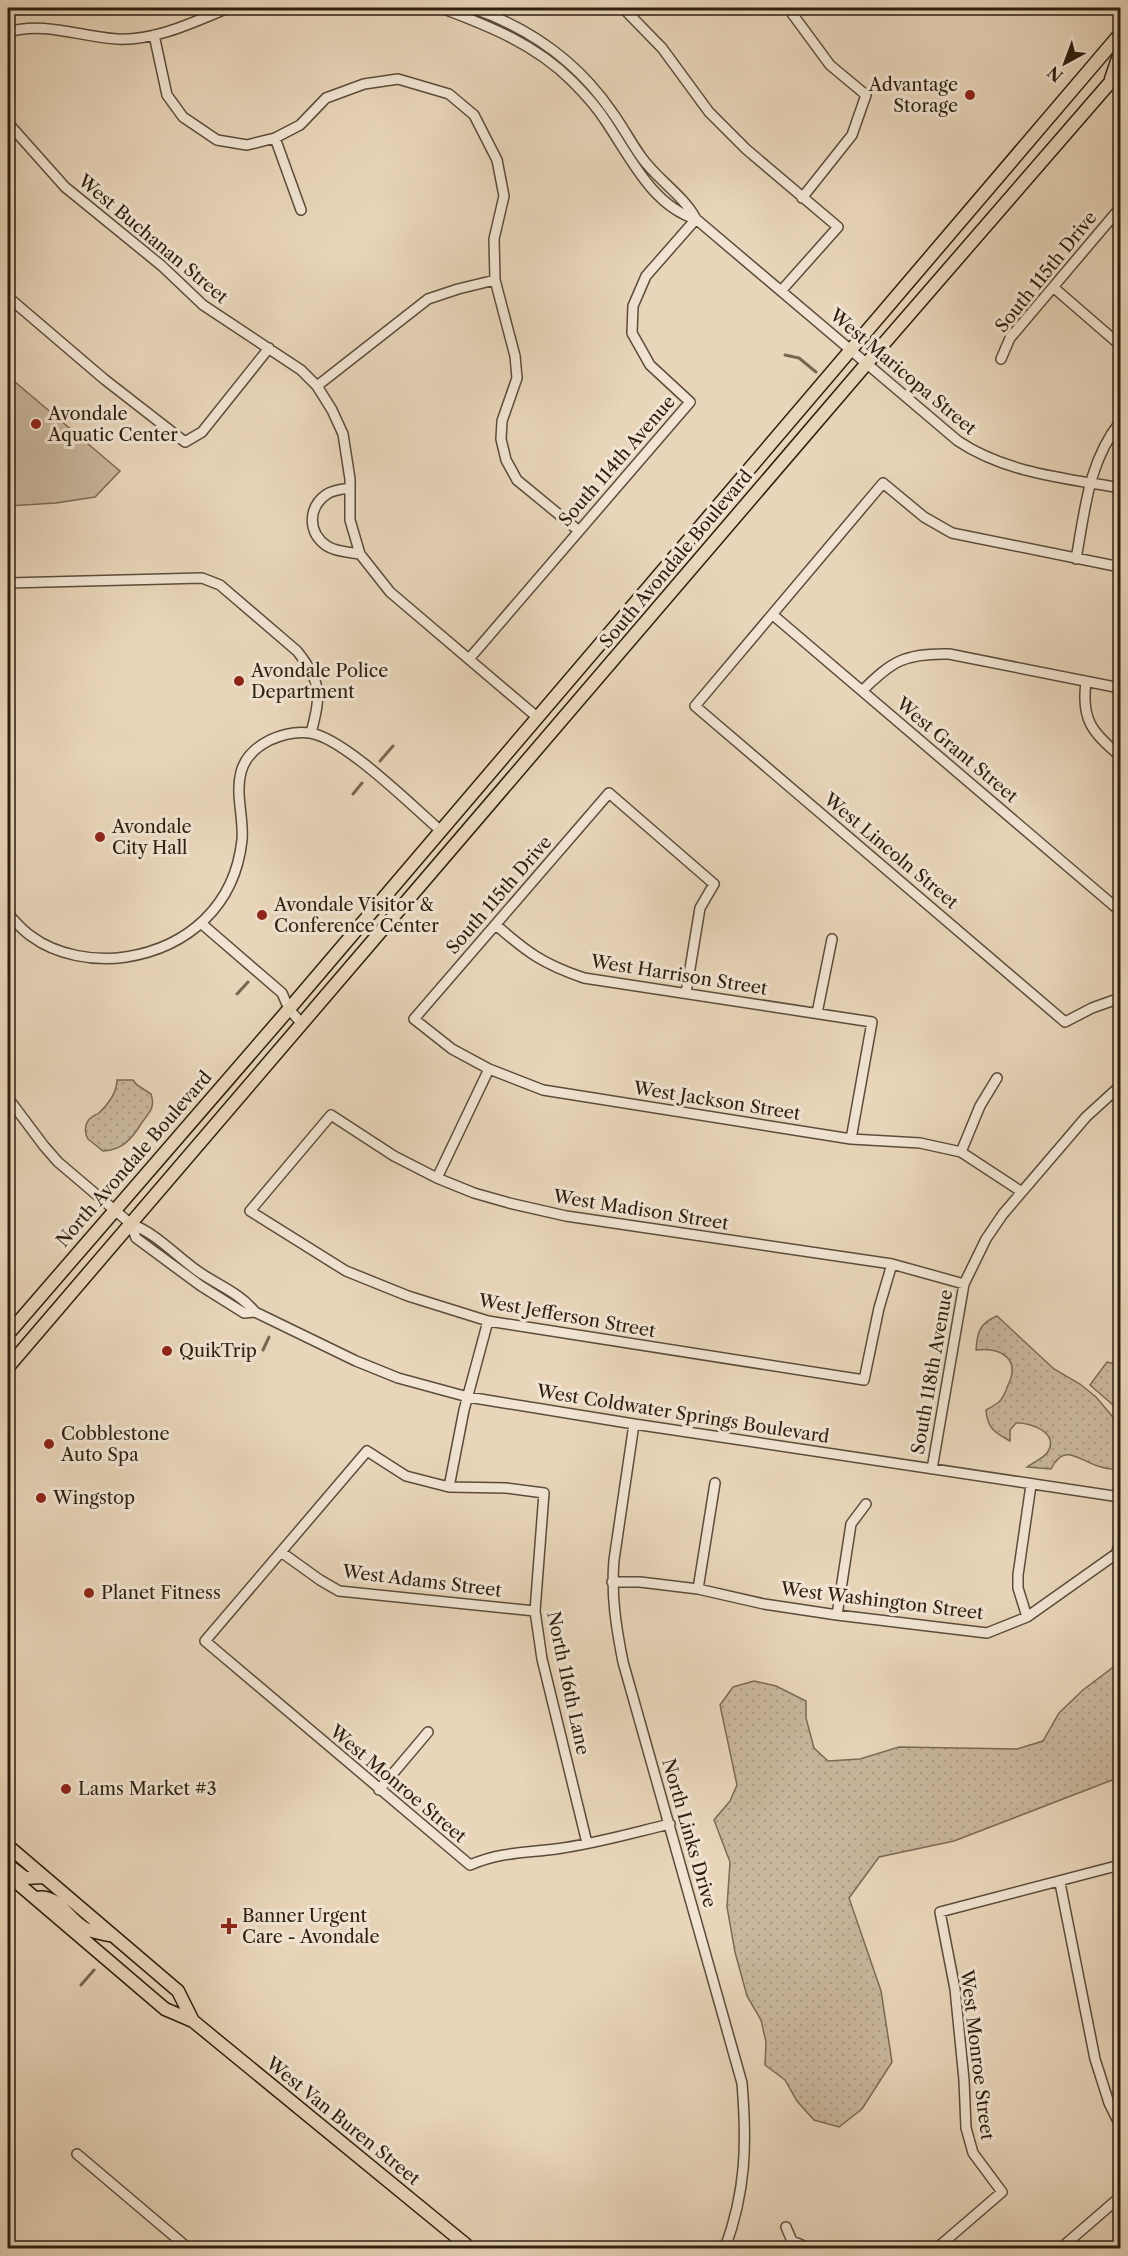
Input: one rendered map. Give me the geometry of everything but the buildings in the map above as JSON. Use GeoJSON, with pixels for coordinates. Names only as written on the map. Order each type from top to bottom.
{"type":"FeatureCollection","features":[{"type":"Feature","properties":{"kind":"main road","name":"South Avondale Boulevard"},"geometry":{"type":"LineString","coordinates":[[289,1009],[1120,34]]}},
{"type":"Feature","properties":{"kind":"main road"},"geometry":{"type":"LineString","coordinates":[[1110,83],[1120,56]]}},
{"type":"Feature","properties":{"kind":"main road","name":"South Avondale Boulevard"},"geometry":{"type":"LineString","coordinates":[[131,1224],[866,364],[1120,71]]}},
{"type":"Feature","properties":{"kind":"main road"},"geometry":{"type":"LineString","coordinates":[[440,830],[456,844]]}},
{"type":"Feature","properties":{"kind":"main road","name":"North Avondale Boulevard"},"geometry":{"type":"LineString","coordinates":[[8,1334],[289,1009]]}},
{"type":"Feature","properties":{"kind":"main road"},"geometry":{"type":"LineString","coordinates":[[8,1367],[131,1224]]}},
{"type":"Feature","properties":{"kind":"main road","name":"West Van Buren Street"},"geometry":{"type":"LineString","coordinates":[[8,1846],[178,1991],[193,2021]]}},
{"type":"Feature","properties":{"kind":"main road"},"geometry":{"type":"LineString","coordinates":[[8,1865],[25,1878],[43,1877]]}},
{"type":"Feature","properties":{"kind":"main road","name":"West Van Buren Street"},"geometry":{"type":"LineString","coordinates":[[8,1875],[165,2009],[193,2021],[470,2248]]}},
{"type":"Feature","properties":{"kind":"main road"},"geometry":{"type":"LineString","coordinates":[[36,1898],[51,1899],[85,1928],[113,1937]]}},
{"type":"Feature","properties":{"kind":"street"},"geometry":{"type":"LineString","coordinates":[[8,32],[20,28],[36,27],[118,39],[154,35],[228,8]]}},
{"type":"Feature","properties":{"kind":"street","name":"West Maricopa Street"},"geometry":{"type":"LineString","coordinates":[[441,8],[468,11],[542,55],[572,81],[604,118],[642,177],[682,215],[696,219],[945,431],[974,452],[1011,467],[1120,488]]}},
{"type":"Feature","properties":{"kind":"street"},"geometry":{"type":"LineString","coordinates":[[622,8],[662,48],[709,112],[746,149],[838,227],[781,291]]}},
{"type":"Feature","properties":{"kind":"street"},"geometry":{"type":"LineString","coordinates":[[788,8],[830,65],[866,95],[852,135],[802,198]]}},
{"type":"Feature","properties":{"kind":"street"},"geometry":{"type":"LineString","coordinates":[[154,35],[167,95],[183,117],[217,140],[247,145],[275,138],[300,125],[326,98],[364,84],[398,80],[449,94],[474,115],[497,160],[504,196],[494,238],[495,280],[515,356],[517,378],[502,421],[501,439],[506,460],[517,480],[579,531]]}},
{"type":"Feature","properties":{"kind":"street","name":"West Buchanan Street"},"geometry":{"type":"LineString","coordinates":[[8,123],[65,187],[162,266],[203,305],[301,370],[317,386],[343,434],[350,488],[350,520],[360,554],[390,592],[537,717]]}},
{"type":"Feature","properties":{"kind":"street"},"geometry":{"type":"LineString","coordinates":[[275,138],[301,210]]}},
{"type":"Feature","properties":{"kind":"street","name":"South 115th Drive"},"geometry":{"type":"LineString","coordinates":[[1001,359],[1010,338],[1120,208]]}},
{"type":"Feature","properties":{"kind":"street","name":"South 114th Avenue"},"geometry":{"type":"LineString","coordinates":[[469,659],[690,402],[650,365],[632,333],[633,306],[646,276],[696,219]]}},
{"type":"Feature","properties":{"kind":"street"},"geometry":{"type":"LineString","coordinates":[[317,386],[428,300],[458,289],[495,280]]}},
{"type":"Feature","properties":{"kind":"street"},"geometry":{"type":"LineString","coordinates":[[1053,286],[1120,345]]}},
{"type":"Feature","properties":{"kind":"street"},"geometry":{"type":"LineString","coordinates":[[8,297],[104,380],[185,442],[202,432],[269,348]]}},
{"type":"Feature","properties":{"kind":"street"},"geometry":{"type":"LineString","coordinates":[[1076,559],[1090,482],[1098,458],[1120,422]]}},
{"type":"Feature","properties":{"kind":"street"},"geometry":{"type":"LineString","coordinates":[[773,615],[883,483],[924,517],[952,533],[1120,567]]}},
{"type":"Feature","properties":{"kind":"street"},"geometry":{"type":"LineString","coordinates":[[350,488],[326,494],[313,510],[311,520],[316,534],[328,547],[360,554]]}},
{"type":"Feature","properties":{"kind":"street"},"geometry":{"type":"LineString","coordinates":[[8,583],[202,578],[212,580],[297,651],[315,674],[318,690],[316,715],[311,733]]}},
{"type":"Feature","properties":{"kind":"street","name":"West Grant Street"},"geometry":{"type":"LineString","coordinates":[[773,615],[1120,911]]}},
{"type":"Feature","properties":{"kind":"street","name":"West Lincoln Street"},"geometry":{"type":"LineString","coordinates":[[773,615],[695,705],[1065,1022],[1092,1008],[1120,998]]}},
{"type":"Feature","properties":{"kind":"street"},"geometry":{"type":"LineString","coordinates":[[862,691],[884,669],[909,657],[924,654],[949,654],[1120,688]]}},
{"type":"Feature","properties":{"kind":"street"},"geometry":{"type":"LineString","coordinates":[[1086,681],[1083,704],[1087,717],[1094,731],[1120,756]]}},
{"type":"Feature","properties":{"kind":"street"},"geometry":{"type":"LineString","coordinates":[[8,914],[29,935],[50,947],[71,954],[103,958],[140,954],[163,947],[190,933],[202,924],[219,902],[238,862],[242,839],[238,789],[245,761],[257,748],[289,733],[311,733],[332,741],[353,755],[440,830]]}},
{"type":"Feature","properties":{"kind":"street","name":"South 115th Drive"},"geometry":{"type":"LineString","coordinates":[[414,1019],[609,793],[714,885],[700,908],[686,993]]}},
{"type":"Feature","properties":{"kind":"street"},"geometry":{"type":"LineString","coordinates":[[202,924],[282,993],[289,1009],[302,1024]]}},
{"type":"Feature","properties":{"kind":"street","name":"West Harrison Street"},"geometry":{"type":"LineString","coordinates":[[496,925],[539,960],[558,969],[595,980],[872,1022],[851,1139]]}},
{"type":"Feature","properties":{"kind":"street"},"geometry":{"type":"LineString","coordinates":[[817,1013],[832,939]]}},
{"type":"Feature","properties":{"kind":"street","name":"West Jackson Street"},"geometry":{"type":"LineString","coordinates":[[414,1019],[452,1048],[489,1069],[543,1090],[851,1139],[920,1143],[961,1152],[1022,1192]]}},
{"type":"Feature","properties":{"kind":"street"},"geometry":{"type":"LineString","coordinates":[[437,1178],[489,1069]]}},
{"type":"Feature","properties":{"kind":"street"},"geometry":{"type":"LineString","coordinates":[[961,1152],[980,1106],[997,1078]]}},
{"type":"Feature","properties":{"kind":"street","name":"South 118th Avenue"},"geometry":{"type":"LineString","coordinates":[[932,1469],[964,1284],[986,1239],[1003,1214],[1092,1110],[1120,1086]]}},
{"type":"Feature","properties":{"kind":"street","name":"West Coldwater Springs Boulevard"},"geometry":{"type":"LineString","coordinates":[[8,1098],[58,1162],[131,1224],[145,1229],[196,1270],[247,1302],[255,1312],[327,1348],[398,1378],[468,1397],[1120,1497]]}},
{"type":"Feature","properties":{"kind":"street","name":"West Madison Street"},"geometry":{"type":"LineString","coordinates":[[250,1211],[331,1115],[394,1156],[437,1178],[501,1201],[566,1216],[892,1264],[964,1284]]}},
{"type":"Feature","properties":{"kind":"street","name":"West Jefferson Street"},"geometry":{"type":"LineString","coordinates":[[250,1211],[346,1271],[408,1296],[488,1321],[864,1380],[879,1308],[892,1264]]}},
{"type":"Feature","properties":{"kind":"street"},"geometry":{"type":"LineString","coordinates":[[281,1552],[367,1451],[406,1476],[449,1487],[468,1397],[488,1321]]}},
{"type":"Feature","properties":{"kind":"street","name":"North Links Drive"},"geometry":{"type":"LineString","coordinates":[[634,1424],[616,1537],[612,1582],[615,1624],[623,1662],[742,2083],[745,2120],[744,2177],[725,2248]]}},
{"type":"Feature","properties":{"kind":"street"},"geometry":{"type":"LineString","coordinates":[[698,1589],[716,1483]]}},
{"type":"Feature","properties":{"kind":"street"},"geometry":{"type":"LineString","coordinates":[[1027,1617],[1018,1588],[1018,1575],[1031,1485]]}},
{"type":"Feature","properties":{"kind":"street","name":"North 116th Lane"},"geometry":{"type":"LineString","coordinates":[[449,1487],[506,1488],[544,1493],[534,1611],[542,1659],[587,1843]]}},
{"type":"Feature","properties":{"kind":"street"},"geometry":{"type":"LineString","coordinates":[[837,1615],[851,1524],[866,1504]]}},
{"type":"Feature","properties":{"kind":"street","name":"West Washington Street"},"geometry":{"type":"LineString","coordinates":[[612,1582],[640,1582],[698,1589],[764,1604],[987,1633],[1027,1617],[1116,1554],[1120,1544]]}},
{"type":"Feature","properties":{"kind":"street","name":"West Adams Street"},"geometry":{"type":"LineString","coordinates":[[281,1552],[339,1591],[534,1611]]}},
{"type":"Feature","properties":{"kind":"street","name":"West Monroe Street"},"geometry":{"type":"LineString","coordinates":[[281,1552],[205,1641],[378,1790],[470,1865],[491,1856],[557,1849],[670,1824]]}},
{"type":"Feature","properties":{"kind":"street"},"geometry":{"type":"LineString","coordinates":[[378,1790],[428,1732]]}},
{"type":"Feature","properties":{"kind":"street"},"geometry":{"type":"LineString","coordinates":[[1120,1865],[1060,1883],[1095,2059],[1109,2103],[1120,2125]]}},
{"type":"Feature","properties":{"kind":"street","name":"West Monroe Street"},"geometry":{"type":"LineString","coordinates":[[937,2248],[1002,2192],[974,2153],[966,2128],[955,1989],[940,1912],[1060,1883]]}},
{"type":"Feature","properties":{"kind":"street"},"geometry":{"type":"LineString","coordinates":[[77,2154],[188,2248]]}},
{"type":"Feature","properties":{"kind":"street"},"geometry":{"type":"LineString","coordinates":[[1061,2248],[1120,2197]]}},
{"type":"Feature","properties":{"kind":"street"},"geometry":{"type":"LineString","coordinates":[[786,2227],[792,2241],[809,2248]]}},
{"type":"Feature","properties":{"kind":"shaded area","name":"Avondale Aquatic Center"},"geometry":{"type":"Polygon","coordinates":[[[8,376],[120,471],[95,497],[56,503],[8,506],[8,376]]]}},
{"type":"Feature","properties":{"kind":"shaded area"},"geometry":{"type":"Polygon","coordinates":[[[117,1080],[133,1080],[151,1094],[153,1103],[149,1114],[134,1135],[116,1149],[103,1151],[88,1139],[86,1125],[90,1118],[99,1113],[109,1102],[114,1094],[117,1080]]]}},
{"type":"Feature","properties":{"kind":"shaded area"},"geometry":{"type":"Polygon","coordinates":[[[997,1316],[1054,1369],[1080,1384],[1096,1397],[1112,1416],[1120,1427],[1120,1470],[1093,1465],[1067,1455],[1056,1461],[1051,1469],[1027,1467],[1047,1453],[1050,1440],[1047,1434],[1029,1424],[1016,1423],[1010,1430],[1010,1441],[993,1429],[988,1421],[986,1410],[1002,1398],[1012,1368],[1010,1362],[1001,1353],[976,1350],[980,1329],[997,1316]]]}},
{"type":"Feature","properties":{"kind":"shaded area"},"geometry":{"type":"Polygon","coordinates":[[[1107,1362],[1120,1365],[1120,1411],[1090,1385],[1107,1362]]]}},
{"type":"Feature","properties":{"kind":"shaded area"},"geometry":{"type":"Polygon","coordinates":[[[1120,1662],[1120,1777],[954,1841],[879,1857],[849,1898],[881,1991],[892,2062],[862,2109],[839,2127],[814,2120],[797,2101],[785,2080],[765,2065],[766,2042],[761,2020],[747,1996],[735,1952],[727,1907],[730,1862],[714,1820],[730,1801],[737,1785],[720,1705],[733,1687],[754,1681],[776,1686],[806,1701],[806,1718],[814,1748],[828,1761],[860,1759],[899,1747],[1017,1749],[1043,1741],[1059,1713],[1083,1690],[1120,1662]]]}},
{"type":"Feature","properties":{"kind":"waterway"},"geometry":{"type":"LineString","coordinates":[[785,355],[799,358],[816,372]]}},
{"type":"Feature","properties":{"kind":"waterway"},"geometry":{"type":"LineString","coordinates":[[380,761],[393,746]]}},
{"type":"Feature","properties":{"kind":"waterway"},"geometry":{"type":"LineString","coordinates":[[353,794],[362,783]]}},
{"type":"Feature","properties":{"kind":"waterway"},"geometry":{"type":"LineString","coordinates":[[237,994],[248,982]]}},
{"type":"Feature","properties":{"kind":"waterway"},"geometry":{"type":"LineString","coordinates":[[263,1350],[269,1337]]}},
{"type":"Feature","properties":{"kind":"waterway"},"geometry":{"type":"LineString","coordinates":[[81,1985],[94,1970]]}},
{"type":"Feature","properties":{"kind":"place","name":"Advantage Storage"},"geometry":{"type":"Point","coordinates":[970,95]}},
{"type":"Feature","properties":{"kind":"place","name":"Avondale Aquatic Center"},"geometry":{"type":"Point","coordinates":[36,424]}},
{"type":"Feature","properties":{"kind":"place","name":"Avondale Police Department"},"geometry":{"type":"Point","coordinates":[239,681]}},
{"type":"Feature","properties":{"kind":"place","name":"Avondale City Hall"},"geometry":{"type":"Point","coordinates":[100,837]}},
{"type":"Feature","properties":{"kind":"place","name":"Avondale Visitor & Conference Center"},"geometry":{"type":"Point","coordinates":[262,915]}},
{"type":"Feature","properties":{"kind":"place","name":"QuikTrip"},"geometry":{"type":"Point","coordinates":[167,1351]}},
{"type":"Feature","properties":{"kind":"place","name":"Cobblestone Auto Spa"},"geometry":{"type":"Point","coordinates":[49,1444]}},
{"type":"Feature","properties":{"kind":"place","name":"Wingstop"},"geometry":{"type":"Point","coordinates":[41,1498]}},
{"type":"Feature","properties":{"kind":"place","name":"Planet Fitness"},"geometry":{"type":"Point","coordinates":[89,1593]}},
{"type":"Feature","properties":{"kind":"place","name":"Lams Market #3"},"geometry":{"type":"Point","coordinates":[66,1789]}},
{"type":"Feature","properties":{"kind":"place","name":"Banner Urgent Care - Avondale"},"geometry":{"type":"Point","coordinates":[229,1926]}}]}
